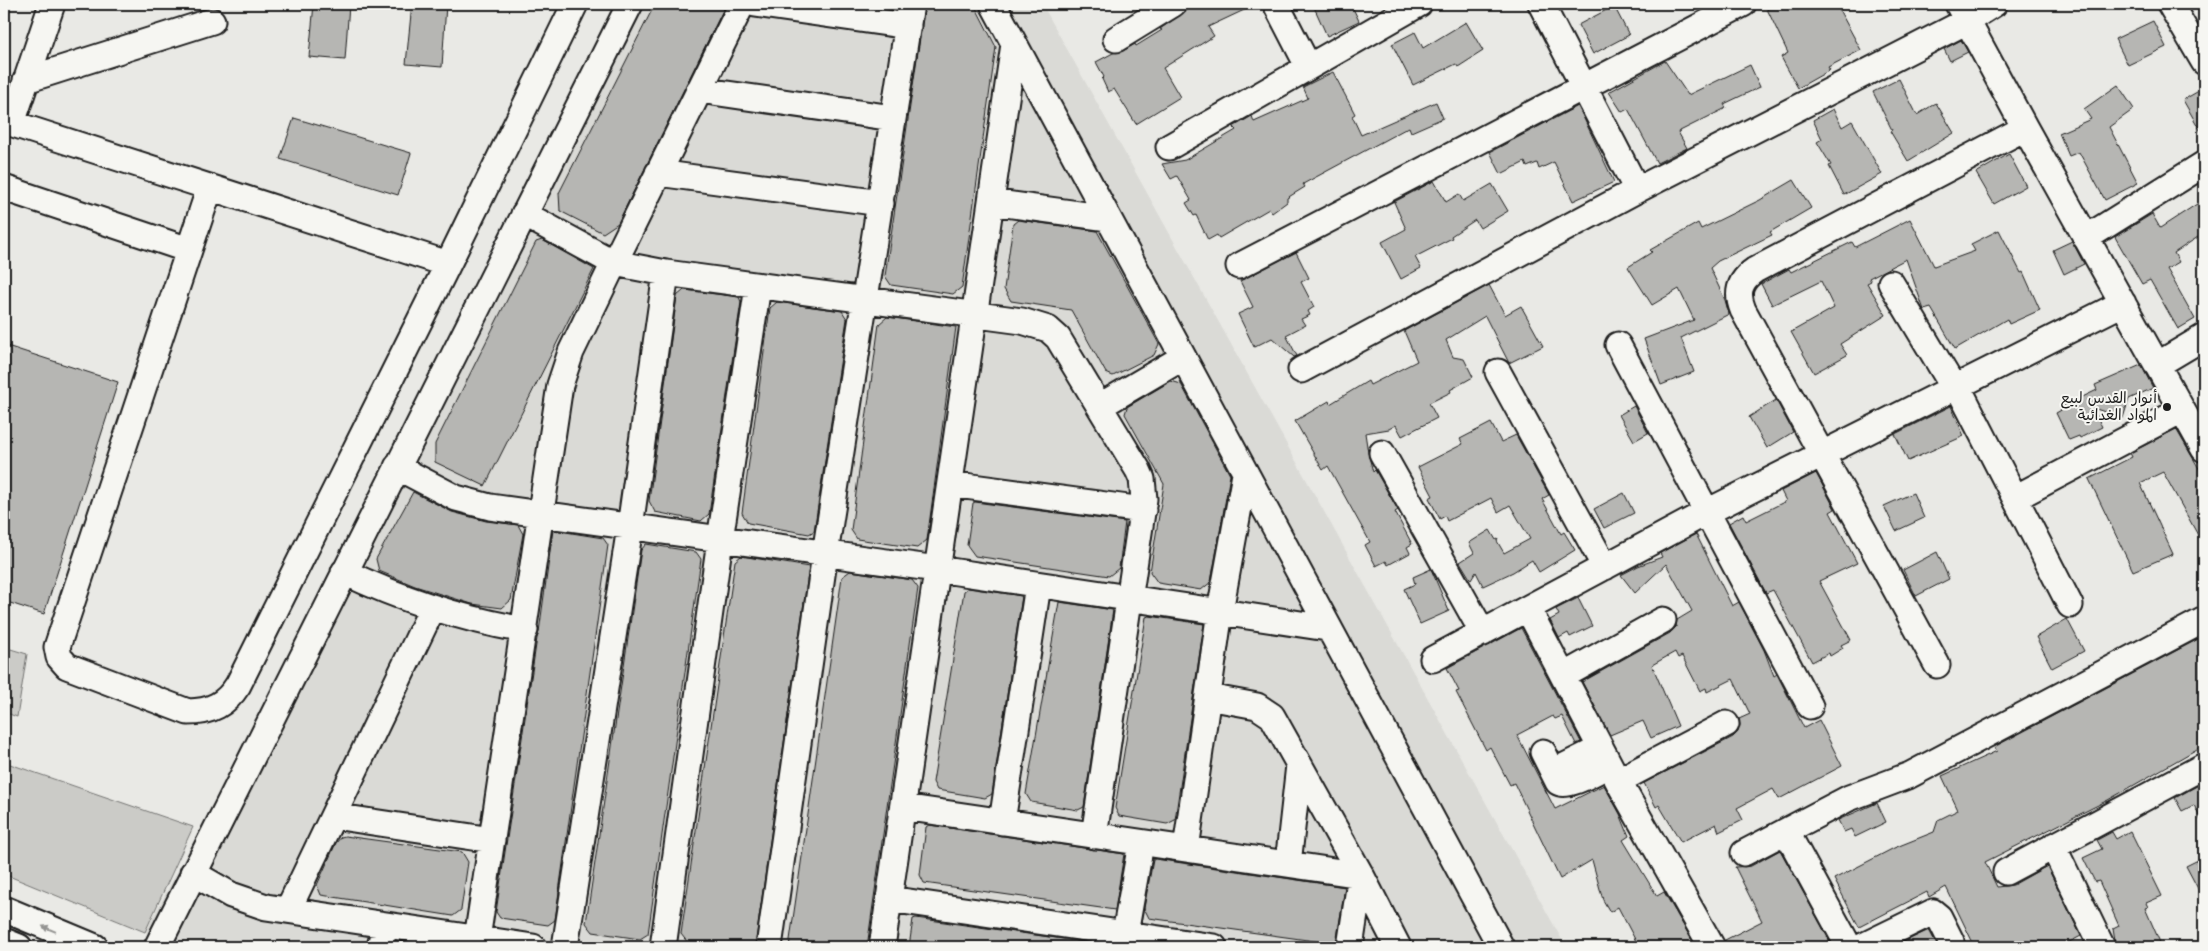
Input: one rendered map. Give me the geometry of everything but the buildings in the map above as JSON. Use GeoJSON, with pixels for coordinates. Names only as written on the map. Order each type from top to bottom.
{"type":"FeatureCollection","features":[{"type":"Feature","properties":{"kind":"street"},"geometry":{"type":"LineString","coordinates":[[52,4],[26,80],[8,122],[448,264]]}},
{"type":"Feature","properties":{"kind":"street"},"geometry":{"type":"LineString","coordinates":[[210,187],[57,646],[59,657],[67,666],[188,712],[200,712],[223,703],[238,685],[575,4]]}},
{"type":"Feature","properties":{"kind":"street"},"geometry":{"type":"LineString","coordinates":[[157,947],[630,4]]}},
{"type":"Feature","properties":{"kind":"street"},"geometry":{"type":"LineString","coordinates":[[477,939],[560,385],[571,352],[742,4]]}},
{"type":"Feature","properties":{"kind":"street"},"geometry":{"type":"LineString","coordinates":[[755,4],[909,15],[881,203],[824,554],[769,947]]}},
{"type":"Feature","properties":{"kind":"street"},"geometry":{"type":"LineString","coordinates":[[993,4],[1327,628],[1501,947]]}},
{"type":"Feature","properties":{"kind":"street"},"geometry":{"type":"LineString","coordinates":[[1116,39],[1173,4]]}},
{"type":"Feature","properties":{"kind":"street"},"geometry":{"type":"LineString","coordinates":[[1276,4],[1308,66]]}},
{"type":"Feature","properties":{"kind":"street"},"geometry":{"type":"LineString","coordinates":[[1169,147],[1419,4]]}},
{"type":"Feature","properties":{"kind":"street"},"geometry":{"type":"LineString","coordinates":[[1542,4],[1637,190]]}},
{"type":"Feature","properties":{"kind":"street"},"geometry":{"type":"LineString","coordinates":[[1239,266],[1744,4]]}},
{"type":"Feature","properties":{"kind":"street"},"geometry":{"type":"LineString","coordinates":[[1301,370],[1963,12],[1994,4]]}},
{"type":"Feature","properties":{"kind":"street"},"geometry":{"type":"LineString","coordinates":[[2170,4],[2198,37],[2204,62]]}},
{"type":"Feature","properties":{"kind":"street"},"geometry":{"type":"LineString","coordinates":[[1963,12],[2025,128],[2204,449]]}},
{"type":"Feature","properties":{"kind":"street"},"geometry":{"type":"LineString","coordinates":[[26,80],[212,20]]}},
{"type":"Feature","properties":{"kind":"street"},"geometry":{"type":"LineString","coordinates":[[882,947],[1014,44]]}},
{"type":"Feature","properties":{"kind":"street"},"geometry":{"type":"LineString","coordinates":[[699,90],[893,118]]}},
{"type":"Feature","properties":{"kind":"street"},"geometry":{"type":"LineString","coordinates":[[1937,665],[1743,310],[1739,299],[1739,287],[1745,277],[1755,270],[2025,128]]}},
{"type":"Feature","properties":{"kind":"street"},"geometry":{"type":"LineString","coordinates":[[2086,238],[2204,164]]}},
{"type":"Feature","properties":{"kind":"street"},"geometry":{"type":"LineString","coordinates":[[658,173],[881,203]]}},
{"type":"Feature","properties":{"kind":"street"},"geometry":{"type":"LineString","coordinates":[[4,188],[189,250]]}},
{"type":"Feature","properties":{"kind":"street"},"geometry":{"type":"LineString","coordinates":[[991,202],[1108,218]]}},
{"type":"Feature","properties":{"kind":"street"},"geometry":{"type":"LineString","coordinates":[[524,214],[614,263],[666,273],[1022,321],[1048,329],[1058,338],[1140,475],[1144,489],[1131,598],[1094,836]]}},
{"type":"Feature","properties":{"kind":"street"},"geometry":{"type":"LineString","coordinates":[[565,947],[630,527],[666,273]]}},
{"type":"Feature","properties":{"kind":"street"},"geometry":{"type":"LineString","coordinates":[[1891,283],[1956,387],[2070,605]]}},
{"type":"Feature","properties":{"kind":"street"},"geometry":{"type":"LineString","coordinates":[[663,947],[758,286]]}},
{"type":"Feature","properties":{"kind":"street"},"geometry":{"type":"LineString","coordinates":[[1433,659],[1707,512],[2123,303]]}},
{"type":"Feature","properties":{"kind":"street"},"geometry":{"type":"LineString","coordinates":[[2158,365],[2204,337]]}},
{"type":"Feature","properties":{"kind":"street"},"geometry":{"type":"LineString","coordinates":[[1618,345],[1810,706]]}},
{"type":"Feature","properties":{"kind":"street"},"geometry":{"type":"LineString","coordinates":[[1100,406],[1182,358]]}},
{"type":"Feature","properties":{"kind":"street"},"geometry":{"type":"LineString","coordinates":[[1498,372],[1605,567]]}},
{"type":"Feature","properties":{"kind":"street"},"geometry":{"type":"LineString","coordinates":[[2015,498],[2182,410]]}},
{"type":"Feature","properties":{"kind":"street"},"geometry":{"type":"LineString","coordinates":[[1382,453],[1483,633]]}},
{"type":"Feature","properties":{"kind":"street"},"geometry":{"type":"LineString","coordinates":[[397,467],[440,490],[473,504],[1131,598],[1327,628]]}},
{"type":"Feature","properties":{"kind":"street"},"geometry":{"type":"LineString","coordinates":[[1186,849],[1220,611],[1245,474]]}},
{"type":"Feature","properties":{"kind":"street"},"geometry":{"type":"LineString","coordinates":[[950,484],[1143,510]]}},
{"type":"Feature","properties":{"kind":"street"},"geometry":{"type":"LineString","coordinates":[[344,572],[394,595],[432,609],[524,630]]}},
{"type":"Feature","properties":{"kind":"street"},"geometry":{"type":"LineString","coordinates":[[1002,822],[1038,585]]}},
{"type":"Feature","properties":{"kind":"street"},"geometry":{"type":"LineString","coordinates":[[288,910],[432,609]]}},
{"type":"Feature","properties":{"kind":"street"},"geometry":{"type":"LineString","coordinates":[[1528,609],[1563,676],[1605,767],[1712,947]]}},
{"type":"Feature","properties":{"kind":"street"},"geometry":{"type":"LineString","coordinates":[[1563,676],[1664,620]]}},
{"type":"Feature","properties":{"kind":"street"},"geometry":{"type":"LineString","coordinates":[[1744,853],[1862,792],[1910,775],[2204,620]]}},
{"type":"Feature","properties":{"kind":"street"},"geometry":{"type":"LineString","coordinates":[[1208,697],[1257,706],[1265,710],[1277,724],[1361,875],[1398,947]]}},
{"type":"Feature","properties":{"kind":"street"},"geometry":{"type":"LineString","coordinates":[[1548,762],[1558,782],[1565,785],[1605,767],[1726,724]]}},
{"type":"Feature","properties":{"kind":"street"},"geometry":{"type":"LineString","coordinates":[[1288,864],[1299,764]]}},
{"type":"Feature","properties":{"kind":"street"},"geometry":{"type":"LineString","coordinates":[[2006,872],[2204,766]]}},
{"type":"Feature","properties":{"kind":"street"},"geometry":{"type":"LineString","coordinates":[[903,807],[1361,875]]}},
{"type":"Feature","properties":{"kind":"street"},"geometry":{"type":"LineString","coordinates":[[333,816],[492,840]]}},
{"type":"Feature","properties":{"kind":"street"},"geometry":{"type":"LineString","coordinates":[[1786,831],[1849,947]]}},
{"type":"Feature","properties":{"kind":"street"},"geometry":{"type":"LineString","coordinates":[[1125,934],[1141,843]]}},
{"type":"Feature","properties":{"kind":"street"},"geometry":{"type":"LineString","coordinates":[[2053,846],[2102,947]]}},
{"type":"Feature","properties":{"kind":"street"},"geometry":{"type":"LineString","coordinates":[[193,874],[211,886],[240,899],[382,936],[477,939],[533,947]]}},
{"type":"Feature","properties":{"kind":"street"},"geometry":{"type":"LineString","coordinates":[[1350,947],[1361,875]]}},
{"type":"Feature","properties":{"kind":"street"},"geometry":{"type":"LineString","coordinates":[[889,899],[1214,947]]}},
{"type":"Feature","properties":{"kind":"street"},"geometry":{"type":"LineString","coordinates":[[4,910],[94,947]]}},
{"type":"Feature","properties":{"kind":"street"},"geometry":{"type":"LineString","coordinates":[[1861,947],[1933,912],[1939,917],[1951,941]]}},
{"type":"Feature","properties":{"kind":"street"},"geometry":{"type":"LineString","coordinates":[[4,941],[19,947]]}},
{"type":"Feature","properties":{"kind":"shaded area"},"geometry":{"type":"Polygon","coordinates":[[[641,4],[1042,4],[1566,947],[197,947],[145,932],[641,4]]]}},
{"type":"Feature","properties":{"kind":"shaded area"},"geometry":{"type":"Polygon","coordinates":[[[4,647],[27,654],[17,717],[4,712],[4,647]]]}},
{"type":"Feature","properties":{"kind":"shaded area"},"geometry":{"type":"Polygon","coordinates":[[[4,762],[193,827],[145,932],[4,874],[4,762]]]}},
{"type":"Feature","properties":{"kind":"place","name":"أنوار القدس لبيع المواد الغدائية"},"geometry":{"type":"Point","coordinates":[2167,407]}}]}
